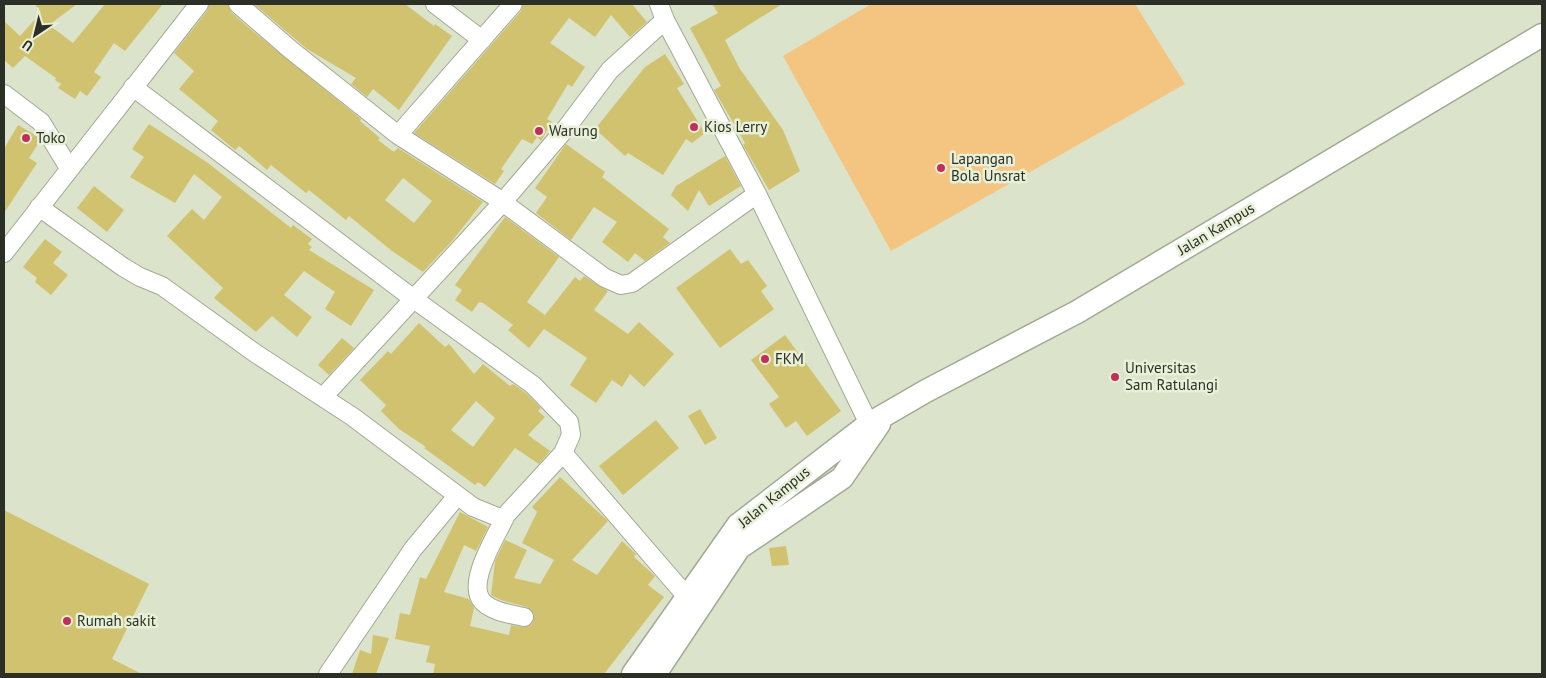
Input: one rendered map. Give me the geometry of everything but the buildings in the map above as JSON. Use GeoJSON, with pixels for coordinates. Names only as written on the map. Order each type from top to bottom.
{"type":"FeatureCollection","features":[{"type":"Feature","properties":{"kind":"street"},"geometry":{"type":"LineString","coordinates":[[4,253],[199,4]]}},
{"type":"Feature","properties":{"kind":"street"},"geometry":{"type":"LineString","coordinates":[[238,4],[290,50],[398,135],[502,202],[605,278],[618,285],[627,285],[757,194]]}},
{"type":"Feature","properties":{"kind":"street"},"geometry":{"type":"LineString","coordinates":[[435,4],[482,40]]}},
{"type":"Feature","properties":{"kind":"street"},"geometry":{"type":"LineString","coordinates":[[398,135],[513,4]]}},
{"type":"Feature","properties":{"kind":"street"},"geometry":{"type":"LineString","coordinates":[[323,397],[415,300],[502,202],[567,127],[610,70],[662,12],[877,420]]}},
{"type":"Feature","properties":{"kind":"street","name":"Jalan Kampus"},"geometry":{"type":"LineString","coordinates":[[633,674],[738,525],[877,420],[1078,312],[1542,35]]}},
{"type":"Feature","properties":{"kind":"street"},"geometry":{"type":"LineString","coordinates":[[133,87],[415,300],[533,385],[563,415],[571,428],[563,453],[506,515],[478,575],[477,592],[483,602],[492,608],[524,617]]}},
{"type":"Feature","properties":{"kind":"street"},"geometry":{"type":"LineString","coordinates":[[4,94],[41,122],[69,168]]}},
{"type":"Feature","properties":{"kind":"street"},"geometry":{"type":"LineString","coordinates":[[39,207],[140,277],[162,286],[256,353],[323,397],[473,508],[494,517],[506,515]]}},
{"type":"Feature","properties":{"kind":"street","name":"Jalan Kampus"},"geometry":{"type":"LineString","coordinates":[[658,673],[739,548],[842,478],[877,420]]}},
{"type":"Feature","properties":{"kind":"street"},"geometry":{"type":"LineString","coordinates":[[563,453],[688,598]]}},
{"type":"Feature","properties":{"kind":"street"},"geometry":{"type":"LineString","coordinates":[[328,674],[413,549],[457,496]]}},
{"type":"Feature","properties":{"kind":"shaded area","name":"Lapangan Bola Unsrat"},"geometry":{"type":"Polygon","coordinates":[[[871,4],[1135,4],[1185,84],[891,251],[783,56],[871,4]]]}},
{"type":"Feature","properties":{"kind":"place","name":"Kios Lerry"},"geometry":{"type":"Point","coordinates":[694,127]}},
{"type":"Feature","properties":{"kind":"place","name":"Warung"},"geometry":{"type":"Point","coordinates":[539,131]}},
{"type":"Feature","properties":{"kind":"place","name":"Toko"},"geometry":{"type":"Point","coordinates":[26,138]}},
{"type":"Feature","properties":{"kind":"place","name":"Lapangan Bola Unsrat"},"geometry":{"type":"Point","coordinates":[941,168]}},
{"type":"Feature","properties":{"kind":"place","name":"FKM"},"geometry":{"type":"Point","coordinates":[765,359]}},
{"type":"Feature","properties":{"kind":"place","name":"Universitas Sam Ratulangi"},"geometry":{"type":"Point","coordinates":[1115,377]}},
{"type":"Feature","properties":{"kind":"place","name":"Rumah sakit"},"geometry":{"type":"Point","coordinates":[67,621]}}]}
